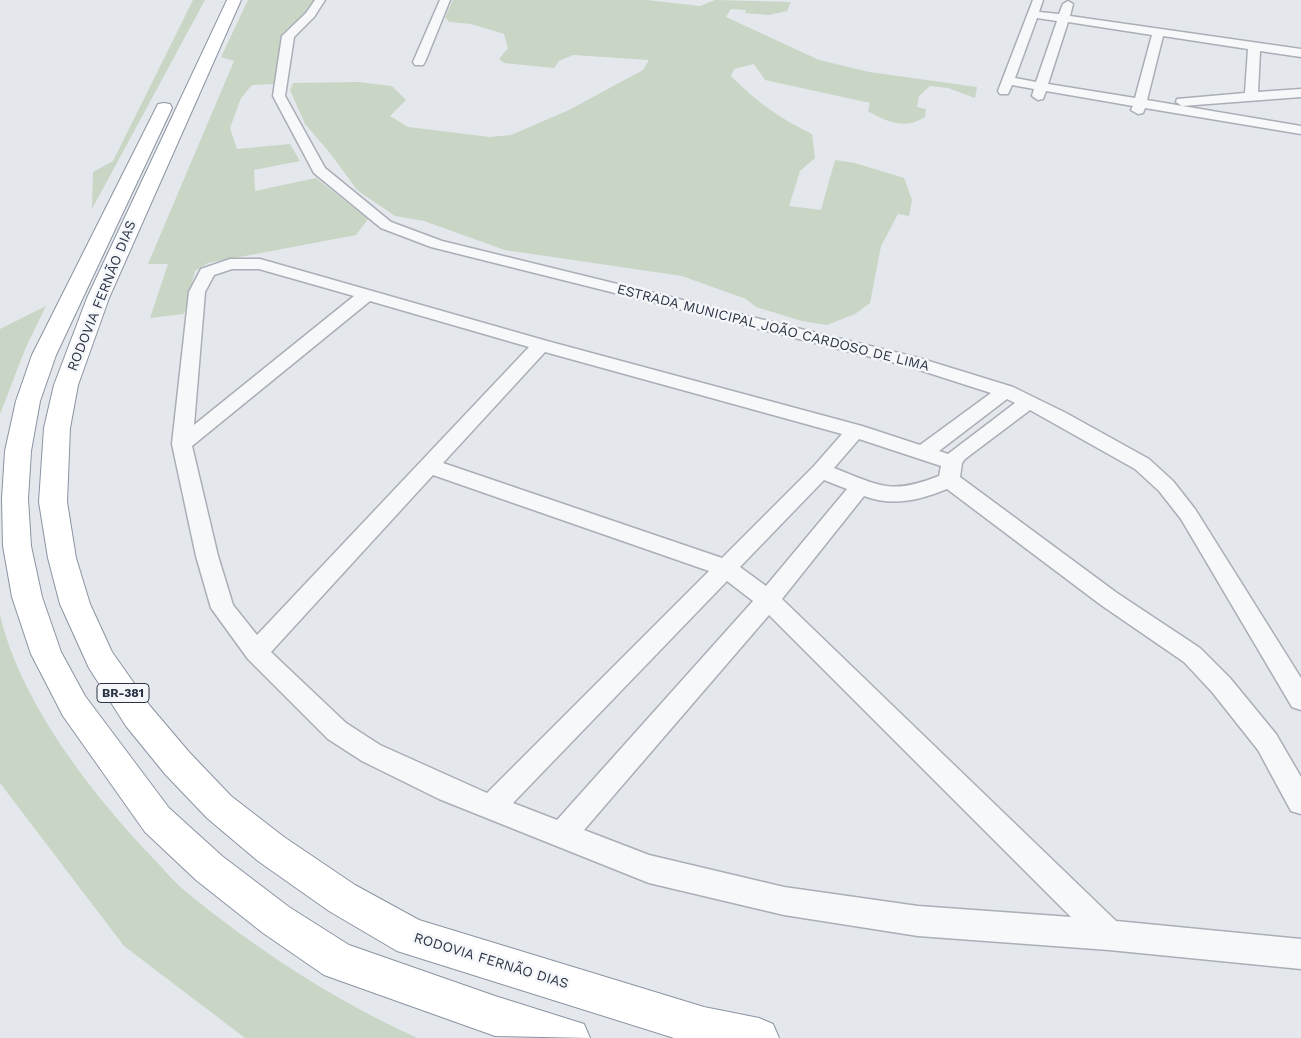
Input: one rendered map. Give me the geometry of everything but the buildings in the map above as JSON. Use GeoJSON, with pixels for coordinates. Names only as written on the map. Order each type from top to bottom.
{"type":"FeatureCollection","features":[{"type":"Feature","properties":{"kind":"highway","name":"RODOVIA FERNÃO DIAS"},"geometry":{"type":"LineString","coordinates":[[214,0],[44,355],[28,402],[18,451],[15,499],[17,546],[30,605],[46,654],[85,722],[157,820],[209,868],[276,920],[338,961],[495,1016],[570,1038]]}},
{"type":"Feature","properties":{"kind":"highway","name":"RODOVIA FERNÃO DIAS"},"geometry":{"type":"LineString","coordinates":[[234,0],[98,298],[66,385],[57,428],[53,502],[62,558],[76,604],[100,658],[138,716],[177,763],[219,807],[271,849],[342,898],[411,937],[704,1027],[759,1038]]}},
{"type":"Feature","properties":{"kind":"street","name":"ESTRADA MUNICIPAL JOÃO CARDOSO DE LIMA"},"geometry":{"type":"LineString","coordinates":[[320,0],[310,15],[288,36],[279,96],[319,170],[386,225],[437,244],[914,362],[1006,391],[1059,417],[1142,464],[1166,486],[1188,514],[1301,700]]}},
{"type":"Feature","properties":{"kind":"street"},"geometry":{"type":"LineString","coordinates":[[419,62],[445,0]]}},
{"type":"Feature","properties":{"kind":"street"},"geometry":{"type":"LineString","coordinates":[[1038,0],[1006,86],[1140,106],[1171,107],[1301,130]]}},
{"type":"Feature","properties":{"kind":"street"},"geometry":{"type":"LineString","coordinates":[[1040,91],[1068,4]]}},
{"type":"Feature","properties":{"kind":"street"},"geometry":{"type":"LineString","coordinates":[[1033,14],[1301,53]]}},
{"type":"Feature","properties":{"kind":"street"},"geometry":{"type":"LineString","coordinates":[[1140,106],[1158,32]]}},
{"type":"Feature","properties":{"kind":"street"},"geometry":{"type":"LineString","coordinates":[[1251,96],[1254,46]]}},
{"type":"Feature","properties":{"kind":"street"},"geometry":{"type":"LineString","coordinates":[[1171,107],[1190,100],[1301,93]]}},
{"type":"Feature","properties":{"kind":"street"},"geometry":{"type":"LineString","coordinates":[[1301,802],[1267,742],[1221,685],[1192,655],[1109,598],[950,471],[923,453],[855,431],[540,345],[260,264],[230,264],[208,272],[196,292],[182,444],[207,556],[223,608],[256,652],[337,731],[372,753],[448,790],[649,869],[784,901],[918,922],[1109,935],[1301,954]]}},
{"type":"Feature","properties":{"kind":"street"},"geometry":{"type":"LineString","coordinates":[[182,444],[368,294]]}},
{"type":"Feature","properties":{"kind":"street"},"geometry":{"type":"LineString","coordinates":[[256,652],[540,345]]}},
{"type":"Feature","properties":{"kind":"street"},"geometry":{"type":"LineString","coordinates":[[923,453],[1006,391]]}},
{"type":"Feature","properties":{"kind":"street"},"geometry":{"type":"LineString","coordinates":[[821,471],[877,493],[918,493],[950,471],[958,454],[1029,402]]}},
{"type":"Feature","properties":{"kind":"street"},"geometry":{"type":"LineString","coordinates":[[490,807],[724,567],[821,471],[855,431]]}},
{"type":"Feature","properties":{"kind":"street"},"geometry":{"type":"LineString","coordinates":[[429,466],[724,567],[768,600],[1109,935]]}},
{"type":"Feature","properties":{"kind":"street"},"geometry":{"type":"LineString","coordinates":[[562,835],[768,600],[860,487]]}},
{"type":"Feature","properties":{"kind":"green space"},"geometry":{"type":"Polygon","coordinates":[[[193,0],[205,0],[92,209],[93,172],[113,161],[193,0]]]}},
{"type":"Feature","properties":{"kind":"green space"},"geometry":{"type":"Polygon","coordinates":[[[248,0],[316,0],[283,37],[276,84],[252,85],[241,98],[230,128],[237,149],[290,144],[300,161],[254,170],[255,191],[316,178],[368,219],[356,235],[208,263],[195,271],[184,314],[150,318],[168,264],[148,264],[234,61],[221,57],[248,0]]]}},
{"type":"Feature","properties":{"kind":"green space"},"geometry":{"type":"Polygon","coordinates":[[[453,0],[647,0],[700,6],[715,0],[791,2],[787,11],[769,15],[745,13],[746,10],[731,9],[726,17],[819,60],[869,72],[977,87],[975,98],[948,88],[930,86],[919,96],[917,107],[926,109],[925,117],[918,121],[903,124],[889,121],[868,111],[870,103],[765,80],[754,64],[734,69],[731,76],[749,94],[779,116],[812,134],[815,158],[800,171],[789,206],[821,210],[835,160],[855,163],[904,178],[912,200],[909,216],[898,214],[881,246],[870,303],[855,314],[827,325],[802,321],[756,307],[746,299],[682,276],[505,250],[424,221],[395,216],[357,190],[330,153],[305,124],[290,90],[293,83],[359,82],[392,86],[406,100],[390,116],[408,127],[490,137],[511,135],[569,110],[643,70],[649,60],[573,55],[559,61],[554,68],[504,63],[499,59],[508,48],[504,34],[471,24],[449,22],[445,17],[453,0]]]}},
{"type":"Feature","properties":{"kind":"green space"},"geometry":{"type":"Polygon","coordinates":[[[46,306],[26,347],[0,414],[0,329],[46,306]]]}},
{"type":"Feature","properties":{"kind":"green space"},"geometry":{"type":"Polygon","coordinates":[[[0,615],[10,647],[24,680],[60,744],[105,804],[176,883],[240,933],[297,972],[357,1008],[418,1038],[245,1038],[124,946],[0,783],[0,615]]]}}]}
